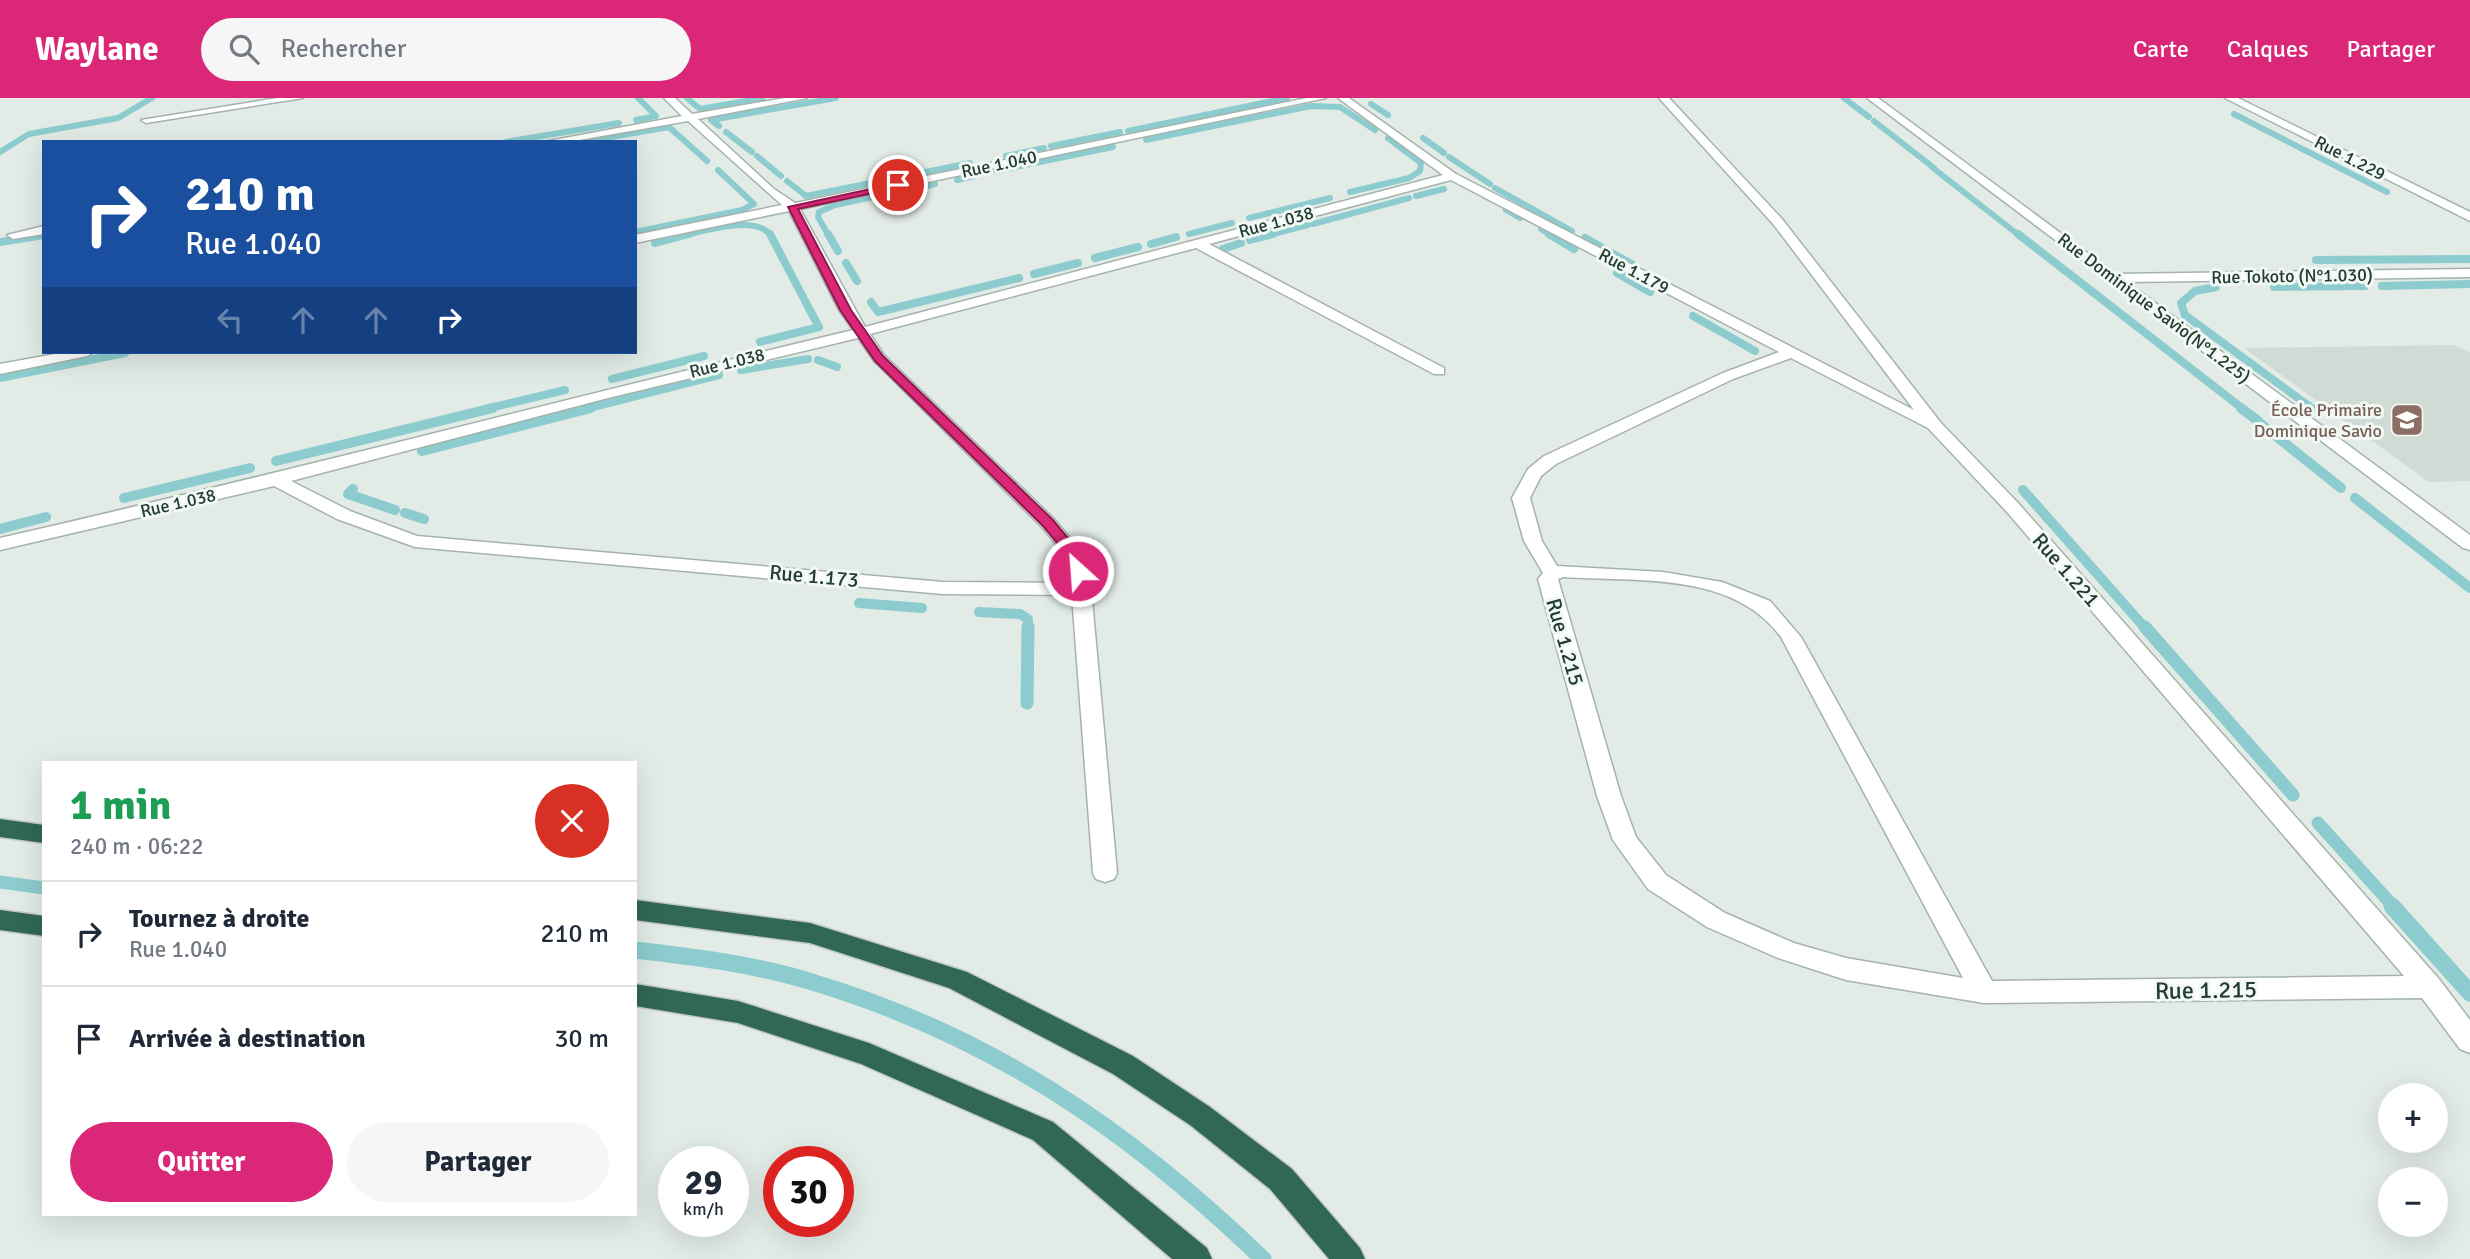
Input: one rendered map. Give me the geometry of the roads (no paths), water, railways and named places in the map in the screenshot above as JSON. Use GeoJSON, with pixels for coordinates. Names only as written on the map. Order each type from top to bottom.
{"type":"FeatureCollection","features":[{"type":"Feature","properties":{"kind":"highway"},"geometry":{"type":"LineString","coordinates":[[0,828],[42,834]]}},
{"type":"Feature","properties":{"kind":"highway"},"geometry":{"type":"LineString","coordinates":[[637,910],[810,933],[958,980],[1123,1065],[1200,1116],[1281,1179],[1349,1259]]}},
{"type":"Feature","properties":{"kind":"highway"},"geometry":{"type":"LineString","coordinates":[[0,920],[42,926]]}},
{"type":"Feature","properties":{"kind":"highway"},"geometry":{"type":"LineString","coordinates":[[637,995],[738,1012],[869,1055],[1043,1131],[1196,1259]]}},
{"type":"Feature","properties":{"kind":"street"},"geometry":{"type":"LineString","coordinates":[[146,120],[298,98]]}},
{"type":"Feature","properties":{"kind":"street"},"geometry":{"type":"LineString","coordinates":[[668,98],[692,117],[770,191],[793,207],[798,223],[859,333],[879,358],[1048,523],[1070,549],[1081,589],[1105,873]]}},
{"type":"Feature","properties":{"kind":"street"},"geometry":{"type":"LineString","coordinates":[[560,140],[803,98]]}},
{"type":"Feature","properties":{"kind":"street","name":"Rue 1.040"},"geometry":{"type":"LineString","coordinates":[[637,239],[1321,98]]}},
{"type":"Feature","properties":{"kind":"street","name":"Rue 1.179"},"geometry":{"type":"LineString","coordinates":[[1343,98],[1452,176],[1935,426]]}},
{"type":"Feature","properties":{"kind":"street","name":"Rue 1.221"},"geometry":{"type":"LineString","coordinates":[[1664,98],[1779,222],[1935,426],[2013,508],[2429,987],[2470,1041]]}},
{"type":"Feature","properties":{"kind":"street","name":"Rue Dominique Savio(N°1.225)"},"geometry":{"type":"LineString","coordinates":[[1872,98],[2470,544]]}},
{"type":"Feature","properties":{"kind":"street","name":"Rue 1.229"},"geometry":{"type":"LineString","coordinates":[[2230,98],[2470,217]]}},
{"type":"Feature","properties":{"kind":"street","name":"Rue 1.038"},"geometry":{"type":"LineString","coordinates":[[0,544],[276,480],[604,394],[859,333],[1452,176]]}},
{"type":"Feature","properties":{"kind":"street"},"geometry":{"type":"LineString","coordinates":[[13,235],[42,230]]}},
{"type":"Feature","properties":{"kind":"street"},"geometry":{"type":"LineString","coordinates":[[1197,243],[1438,371]]}},
{"type":"Feature","properties":{"kind":"street","name":"Rue Tokoto (N°1.030)"},"geometry":{"type":"LineString","coordinates":[[2113,278],[2470,273]]}},
{"type":"Feature","properties":{"kind":"street"},"geometry":{"type":"LineString","coordinates":[[1552,573],[1533,541],[1521,498],[1534,473],[1550,460],[1605,433],[1728,376],[1789,352]]}},
{"type":"Feature","properties":{"kind":"street"},"geometry":{"type":"LineString","coordinates":[[0,369],[77,354]]}},
{"type":"Feature","properties":{"kind":"street","name":"Rue 1.173"},"geometry":{"type":"LineString","coordinates":[[276,480],[323,508],[360,524],[415,541],[943,588],[1081,589]]}},
{"type":"Feature","properties":{"kind":"street","name":"Rue 1.215"},"geometry":{"type":"LineString","coordinates":[[1984,992],[1791,637],[1770,611],[1749,597],[1667,578],[1563,571],[1552,573],[1548,579],[1609,796],[1625,840],[1657,882],[1716,920],[1787,951],[1846,969],[1984,992],[2429,987]]}},
{"type":"Feature","properties":{"kind":"waterway"},"geometry":{"type":"LineString","coordinates":[[0,152],[29,134],[118,118],[152,98]]}},
{"type":"Feature","properties":{"kind":"waterway"},"geometry":{"type":"LineString","coordinates":[[636,120],[656,116],[638,98]]}},
{"type":"Feature","properties":{"kind":"waterway"},"geometry":{"type":"LineString","coordinates":[[687,98],[700,109],[763,98]]}},
{"type":"Feature","properties":{"kind":"waterway"},"geometry":{"type":"LineString","coordinates":[[719,126],[711,120],[836,98]]}},
{"type":"Feature","properties":{"kind":"waterway"},"geometry":{"type":"LineString","coordinates":[[1128,131],[1287,98]]}},
{"type":"Feature","properties":{"kind":"waterway"},"geometry":{"type":"LineString","coordinates":[[1844,98],[1869,117]]}},
{"type":"Feature","properties":{"kind":"waterway"},"geometry":{"type":"LineString","coordinates":[[1371,104],[1388,115]]}},
{"type":"Feature","properties":{"kind":"waterway"},"geometry":{"type":"LineString","coordinates":[[1146,140],[1311,106],[1340,107],[1375,130]]}},
{"type":"Feature","properties":{"kind":"waterway"},"geometry":{"type":"LineString","coordinates":[[2234,114],[2387,192]]}},
{"type":"Feature","properties":{"kind":"waterway"},"geometry":{"type":"LineString","coordinates":[[1874,121],[1934,168]]}},
{"type":"Feature","properties":{"kind":"waterway"},"geometry":{"type":"LineString","coordinates":[[518,140],[619,123]]}},
{"type":"Feature","properties":{"kind":"waterway"},"geometry":{"type":"LineString","coordinates":[[594,140],[669,127],[707,161]]}},
{"type":"Feature","properties":{"kind":"waterway"},"geometry":{"type":"LineString","coordinates":[[726,132],[752,152]]}},
{"type":"Feature","properties":{"kind":"waterway"},"geometry":{"type":"LineString","coordinates":[[1051,146],[1120,132]]}},
{"type":"Feature","properties":{"kind":"waterway"},"geometry":{"type":"LineString","coordinates":[[1350,192],[1409,178],[1420,171],[1421,163],[1388,138]]}},
{"type":"Feature","properties":{"kind":"waterway"},"geometry":{"type":"LineString","coordinates":[[1423,138],[1444,153]]}},
{"type":"Feature","properties":{"kind":"waterway"},"geometry":{"type":"LineString","coordinates":[[996,171],[1113,147]]}},
{"type":"Feature","properties":{"kind":"waterway"},"geometry":{"type":"LineString","coordinates":[[1006,156],[1044,148]]}},
{"type":"Feature","properties":{"kind":"waterway"},"geometry":{"type":"LineString","coordinates":[[757,156],[781,176]]}},
{"type":"Feature","properties":{"kind":"waterway"},"geometry":{"type":"LineString","coordinates":[[1449,157],[1490,184]]}},
{"type":"Feature","properties":{"kind":"waterway"},"geometry":{"type":"LineString","coordinates":[[787,181],[806,196],[970,163]]}},
{"type":"Feature","properties":{"kind":"waterway"},"geometry":{"type":"LineString","coordinates":[[1933,168],[2020,236]]}},
{"type":"Feature","properties":{"kind":"waterway"},"geometry":{"type":"LineString","coordinates":[[637,232],[742,210],[754,204],[718,170]]}},
{"type":"Feature","properties":{"kind":"waterway"},"geometry":{"type":"LineString","coordinates":[[957,180],[974,176]]}},
{"type":"Feature","properties":{"kind":"waterway"},"geometry":{"type":"LineString","coordinates":[[913,189],[935,184]]}},
{"type":"Feature","properties":{"kind":"waterway"},"geometry":{"type":"LineString","coordinates":[[1495,188],[1572,231]]}},
{"type":"Feature","properties":{"kind":"waterway"},"geometry":{"type":"LineString","coordinates":[[1416,196],[1444,189]]}},
{"type":"Feature","properties":{"kind":"waterway"},"geometry":{"type":"LineString","coordinates":[[829,236],[818,217],[819,212],[835,205],[901,191]]}},
{"type":"Feature","properties":{"kind":"waterway"},"geometry":{"type":"LineString","coordinates":[[1249,218],[1330,198]]}},
{"type":"Feature","properties":{"kind":"waterway"},"geometry":{"type":"LineString","coordinates":[[1313,224],[1409,198]]}},
{"type":"Feature","properties":{"kind":"waterway"},"geometry":{"type":"LineString","coordinates":[[1506,210],[1520,218]]}},
{"type":"Feature","properties":{"kind":"waterway"},"geometry":{"type":"LineString","coordinates":[[1189,234],[1232,223]]}},
{"type":"Feature","properties":{"kind":"waterway"},"geometry":{"type":"LineString","coordinates":[[682,236],[742,225],[764,229],[771,236]]}},
{"type":"Feature","properties":{"kind":"waterway"},"geometry":{"type":"LineString","coordinates":[[1266,236],[1308,225]]}},
{"type":"Feature","properties":{"kind":"waterway"},"geometry":{"type":"LineString","coordinates":[[1541,229],[1552,236]]}},
{"type":"Feature","properties":{"kind":"waterway"},"geometry":{"type":"LineString","coordinates":[[655,243],[689,234]]}},
{"type":"Feature","properties":{"kind":"waterway"},"geometry":{"type":"LineString","coordinates":[[770,234],[803,297]]}},
{"type":"Feature","properties":{"kind":"waterway"},"geometry":{"type":"LineString","coordinates":[[828,234],[838,251]]}},
{"type":"Feature","properties":{"kind":"waterway"},"geometry":{"type":"LineString","coordinates":[[1250,240],[1273,234]]}},
{"type":"Feature","properties":{"kind":"waterway"},"geometry":{"type":"LineString","coordinates":[[1549,234],[1574,249]]}},
{"type":"Feature","properties":{"kind":"waterway"},"geometry":{"type":"LineString","coordinates":[[2018,234],[2243,409]]}},
{"type":"Feature","properties":{"kind":"waterway"},"geometry":{"type":"LineString","coordinates":[[0,242],[42,235]]}},
{"type":"Feature","properties":{"kind":"waterway"},"geometry":{"type":"LineString","coordinates":[[38,236],[42,235]]}},
{"type":"Feature","properties":{"kind":"waterway"},"geometry":{"type":"LineString","coordinates":[[1151,244],[1176,237]]}},
{"type":"Feature","properties":{"kind":"waterway"},"geometry":{"type":"LineString","coordinates":[[1585,238],[1633,265]]}},
{"type":"Feature","properties":{"kind":"waterway"},"geometry":{"type":"LineString","coordinates":[[1223,249],[1241,243]]}},
{"type":"Feature","properties":{"kind":"waterway"},"geometry":{"type":"LineString","coordinates":[[1095,258],[1138,247]]}},
{"type":"Feature","properties":{"kind":"waterway"},"geometry":{"type":"LineString","coordinates":[[2316,260],[2470,259]]}},
{"type":"Feature","properties":{"kind":"waterway"},"geometry":{"type":"LineString","coordinates":[[846,263],[857,281]]}},
{"type":"Feature","properties":{"kind":"waterway"},"geometry":{"type":"LineString","coordinates":[[1034,274],[1078,263]]}},
{"type":"Feature","properties":{"kind":"waterway"},"geometry":{"type":"LineString","coordinates":[[1617,273],[1650,292]]}},
{"type":"Feature","properties":{"kind":"waterway"},"geometry":{"type":"LineString","coordinates":[[871,302],[878,312],[1019,278]]}},
{"type":"Feature","properties":{"kind":"waterway"},"geometry":{"type":"LineString","coordinates":[[2382,286],[2470,284]]}},
{"type":"Feature","properties":{"kind":"waterway"},"geometry":{"type":"LineString","coordinates":[[2274,287],[2365,286]]}},
{"type":"Feature","properties":{"kind":"waterway"},"geometry":{"type":"LineString","coordinates":[[2216,287],[2195,291],[2181,303],[2185,315],[2313,409]]}},
{"type":"Feature","properties":{"kind":"waterway"},"geometry":{"type":"LineString","coordinates":[[760,342],[819,327],[805,301]]}},
{"type":"Feature","properties":{"kind":"waterway"},"geometry":{"type":"LineString","coordinates":[[1693,316],[1755,351]]}},
{"type":"Feature","properties":{"kind":"waterway"},"geometry":{"type":"LineString","coordinates":[[0,378],[120,354]]}},
{"type":"Feature","properties":{"kind":"waterway"},"geometry":{"type":"LineString","coordinates":[[612,379],[704,356]]}},
{"type":"Feature","properties":{"kind":"waterway"},"geometry":{"type":"LineString","coordinates":[[741,370],[808,359]]}},
{"type":"Feature","properties":{"kind":"waterway"},"geometry":{"type":"LineString","coordinates":[[818,360],[837,367]]}},
{"type":"Feature","properties":{"kind":"waterway"},"geometry":{"type":"LineString","coordinates":[[585,409],[719,375]]}},
{"type":"Feature","properties":{"kind":"waterway"},"geometry":{"type":"LineString","coordinates":[[486,409],[565,390]]}},
{"type":"Feature","properties":{"kind":"waterway"},"geometry":{"type":"LineString","coordinates":[[276,461],[493,408]]}},
{"type":"Feature","properties":{"kind":"waterway"},"geometry":{"type":"LineString","coordinates":[[422,451],[591,408]]}},
{"type":"Feature","properties":{"kind":"waterway"},"geometry":{"type":"LineString","coordinates":[[2241,408],[2258,421]]}},
{"type":"Feature","properties":{"kind":"waterway"},"geometry":{"type":"LineString","coordinates":[[2257,421],[2341,488]]}},
{"type":"Feature","properties":{"kind":"waterway"},"geometry":{"type":"LineString","coordinates":[[124,498],[250,468]]}},
{"type":"Feature","properties":{"kind":"waterway"},"geometry":{"type":"LineString","coordinates":[[353,489],[348,494],[395,510]]}},
{"type":"Feature","properties":{"kind":"waterway"},"geometry":{"type":"LineString","coordinates":[[2023,490],[2146,629]]}},
{"type":"Feature","properties":{"kind":"waterway"},"geometry":{"type":"LineString","coordinates":[[2355,498],[2470,588]]}},
{"type":"Feature","properties":{"kind":"waterway"},"geometry":{"type":"LineString","coordinates":[[405,513],[424,519]]}},
{"type":"Feature","properties":{"kind":"waterway"},"geometry":{"type":"LineString","coordinates":[[0,529],[46,517]]}},
{"type":"Feature","properties":{"kind":"waterway"},"geometry":{"type":"LineString","coordinates":[[859,603],[922,608]]}},
{"type":"Feature","properties":{"kind":"waterway"},"geometry":{"type":"LineString","coordinates":[[979,612],[1020,614],[1028,619],[1028,627]]}},
{"type":"Feature","properties":{"kind":"waterway"},"geometry":{"type":"LineString","coordinates":[[1027,703],[1028,627]]}},
{"type":"Feature","properties":{"kind":"waterway"},"geometry":{"type":"LineString","coordinates":[[2145,627],[2293,795]]}},
{"type":"Feature","properties":{"kind":"waterway"},"geometry":{"type":"LineString","coordinates":[[2318,823],[2394,907]]}},
{"type":"Feature","properties":{"kind":"waterway"},"geometry":{"type":"LineString","coordinates":[[0,882],[42,888]]}},
{"type":"Feature","properties":{"kind":"waterway"},"geometry":{"type":"LineString","coordinates":[[2392,906],[2470,993]]}},
{"type":"Feature","properties":{"kind":"waterway"},"geometry":{"type":"LineString","coordinates":[[637,950],[768,970],[878,1004],[940,1030],[1055,1092],[1109,1129],[1213,1212],[1263,1259]]}},
{"type":"Feature","properties":{"kind":"place","name":"École Primaire Dominique Savio"},"geometry":{"type":"Point","coordinates":[2407,420]}}]}
